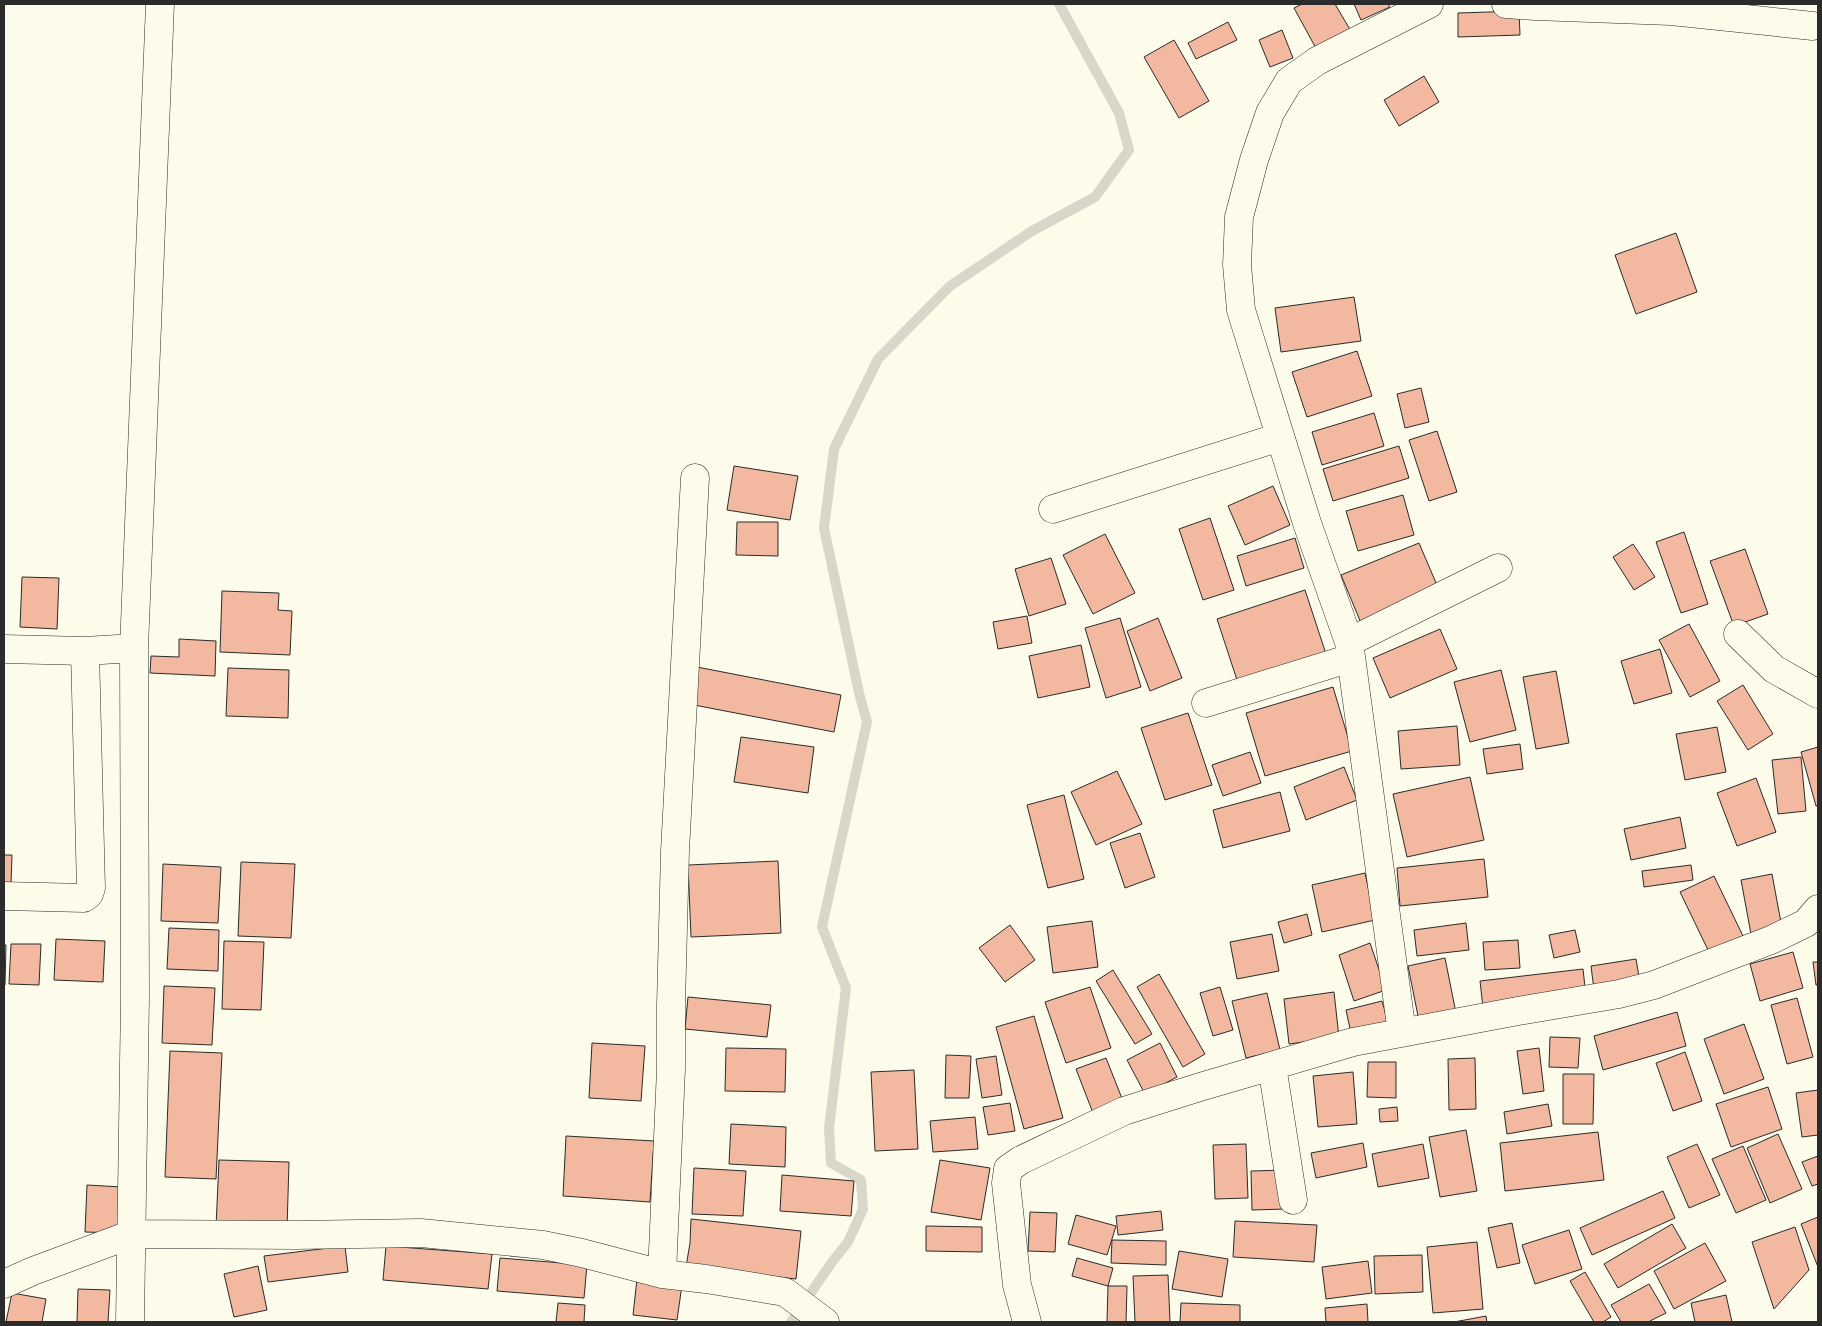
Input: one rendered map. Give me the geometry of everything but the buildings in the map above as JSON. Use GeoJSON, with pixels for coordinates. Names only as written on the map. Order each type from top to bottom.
{"type":"FeatureCollection","features":[{"type":"Feature","properties":{"kind":"street"},"geometry":{"type":"LineString","coordinates":[[130,1322],[135,998],[134,648],[160,4]]}},
{"type":"Feature","properties":{"kind":"street"},"geometry":{"type":"LineString","coordinates":[[1402,1033],[1350,650],[1307,523],[1241,310],[1237,265],[1239,216],[1254,160],[1266,122],[1289,81],[1317,61],[1429,4]]}},
{"type":"Feature","properties":{"kind":"street"},"geometry":{"type":"LineString","coordinates":[[1520,5],[1670,10],[1814,26]]}},
{"type":"Feature","properties":{"kind":"street"},"geometry":{"type":"LineString","coordinates":[[1053,509],[1280,437]]}},
{"type":"Feature","properties":{"kind":"street"},"geometry":{"type":"LineString","coordinates":[[662,1274],[671,1069],[670,1005],[675,852],[696,478]]}},
{"type":"Feature","properties":{"kind":"street"},"geometry":{"type":"LineString","coordinates":[[1206,703],[1350,650],[1498,568]]}},
{"type":"Feature","properties":{"kind":"street"},"geometry":{"type":"LineString","coordinates":[[1738,634],[1774,669],[1818,694]]}},
{"type":"Feature","properties":{"kind":"street"},"geometry":{"type":"LineString","coordinates":[[4,649],[84,651],[134,648]]}},
{"type":"Feature","properties":{"kind":"street"},"geometry":{"type":"LineString","coordinates":[[4,896],[84,898],[91,888],[84,651]]}},
{"type":"Feature","properties":{"kind":"street"},"geometry":{"type":"LineString","coordinates":[[1027,1322],[1016,1275],[1006,1183],[1008,1169],[1021,1160],[1124,1111],[1353,1042],[1619,994],[1654,985],[1771,940],[1806,924],[1818,910]]}},
{"type":"Feature","properties":{"kind":"street"},"geometry":{"type":"LineString","coordinates":[[1272,1066],[1293,1200]]}},
{"type":"Feature","properties":{"kind":"street"},"geometry":{"type":"LineString","coordinates":[[4,1284],[132,1234],[296,1235],[421,1233],[543,1245],[662,1274],[785,1292],[826,1322]]}},
{"type":"Feature","properties":{"kind":"waterway"},"geometry":{"type":"LineString","coordinates":[[791,1322],[848,1242],[863,1209],[861,1180],[831,1163],[829,1128],[846,988],[822,927],[867,722],[859,693],[824,528],[834,449],[878,359],[950,286],[1032,231],[1095,197],[1129,150],[1119,113],[1059,4]]}}]}
